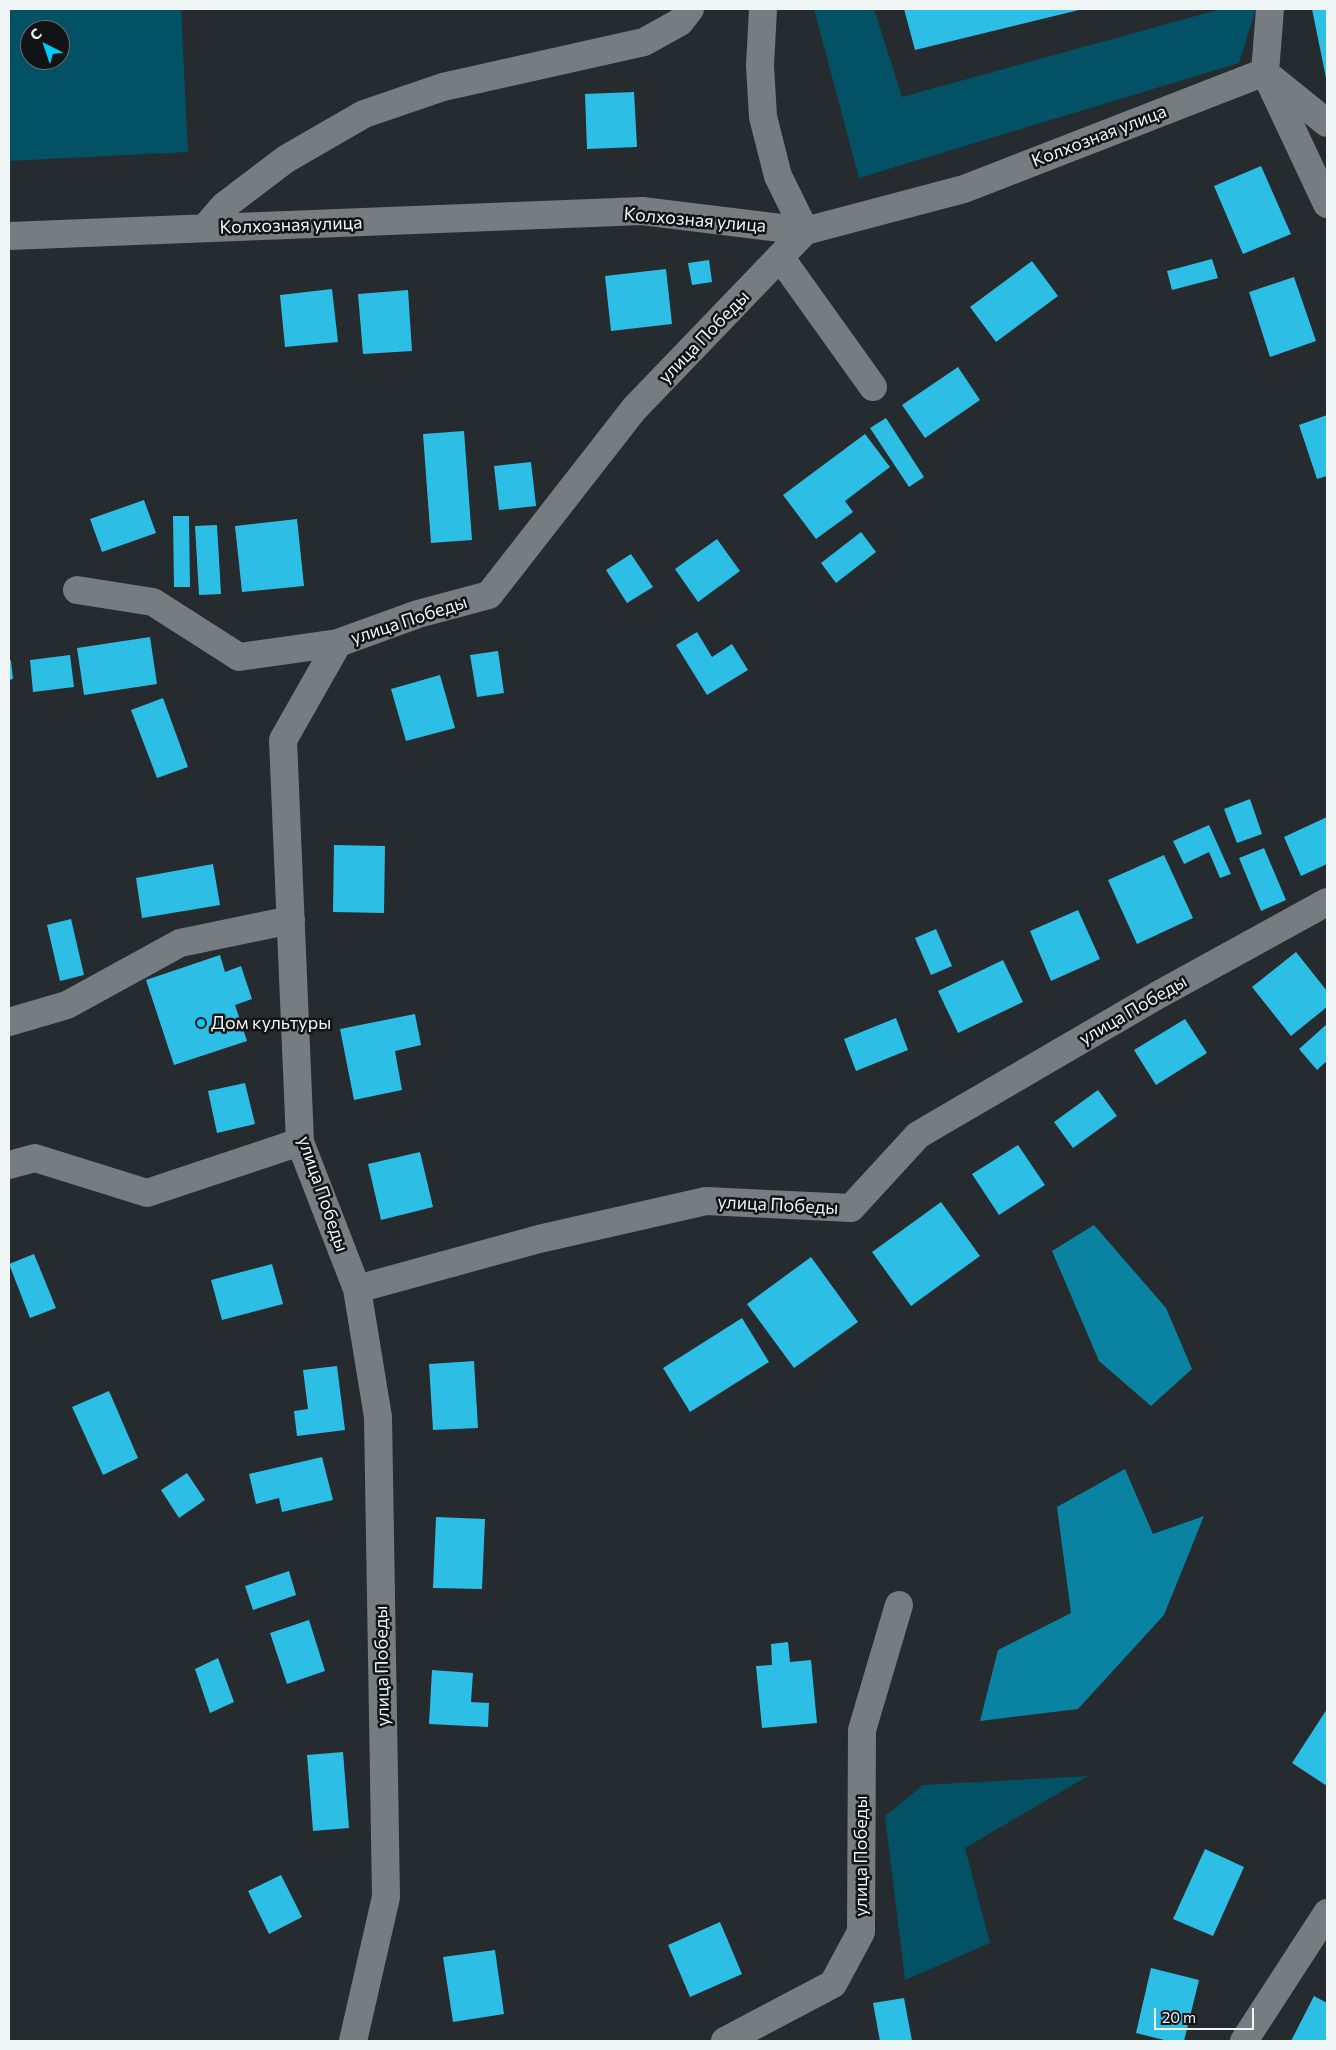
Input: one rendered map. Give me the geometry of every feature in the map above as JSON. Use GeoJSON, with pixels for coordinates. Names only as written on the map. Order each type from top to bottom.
{"type":"FeatureCollection","features":[{"type":"Feature","properties":{"kind":"street"},"geometry":{"type":"LineString","coordinates":[[205,228],[224,206],[286,159],[364,114],[443,87],[644,42],[680,22],[690,9]]}},
{"type":"Feature","properties":{"kind":"street"},"geometry":{"type":"LineString","coordinates":[[763,9],[760,66],[763,117],[778,176],[805,231]]}},
{"type":"Feature","properties":{"kind":"street"},"geometry":{"type":"LineString","coordinates":[[1270,9],[1265,72],[1327,204]]}},
{"type":"Feature","properties":{"kind":"street"},"geometry":{"type":"LineString","coordinates":[[1265,72],[1327,123]]}},
{"type":"Feature","properties":{"kind":"street","name":"Колхозная улица"},"geometry":{"type":"LineString","coordinates":[[9,236],[642,211],[805,231],[964,189],[1265,72]]}},
{"type":"Feature","properties":{"kind":"street","name":"улица Победы"},"geometry":{"type":"LineString","coordinates":[[353,2041],[386,1897],[378,1417],[357,1289],[300,1142],[283,740],[338,643],[418,614],[489,595],[634,409],[805,231]]}},
{"type":"Feature","properties":{"kind":"street"},"geometry":{"type":"LineString","coordinates":[[780,257],[873,387]]}},
{"type":"Feature","properties":{"kind":"street"},"geometry":{"type":"LineString","coordinates":[[77,590],[153,602],[239,657],[338,643]]}},
{"type":"Feature","properties":{"kind":"street","name":"улица Победы"},"geometry":{"type":"LineString","coordinates":[[357,1289],[539,1239],[706,1201],[851,1208],[918,1134],[1158,995],[1327,902]]}},
{"type":"Feature","properties":{"kind":"street"},"geometry":{"type":"LineString","coordinates":[[9,1022],[66,1005],[180,943],[292,920]]}},
{"type":"Feature","properties":{"kind":"street"},"geometry":{"type":"LineString","coordinates":[[9,1165],[34,1158],[147,1193],[300,1142]]}},
{"type":"Feature","properties":{"kind":"street","name":"улица Победы"},"geometry":{"type":"LineString","coordinates":[[725,2041],[832,1984],[861,1932],[862,1730],[899,1605]]}},
{"type":"Feature","properties":{"kind":"street"},"geometry":{"type":"LineString","coordinates":[[1244,2041],[1327,1913]]}},
{"type":"Feature","properties":{"kind":"shaded area"},"geometry":{"type":"Polygon","coordinates":[[[9,9],[181,9],[188,152],[9,161],[9,9]]]}},
{"type":"Feature","properties":{"kind":"shaded area"},"geometry":{"type":"Polygon","coordinates":[[[814,9],[874,9],[902,97],[1221,9],[1256,9],[1239,63],[859,178],[814,9]]]}},
{"type":"Feature","properties":{"kind":"shaded area"},"geometry":{"type":"Polygon","coordinates":[[[1094,1225],[1166,1308],[1192,1369],[1151,1406],[1099,1361],[1052,1251],[1094,1225]]]}},
{"type":"Feature","properties":{"kind":"shaded area"},"geometry":{"type":"Polygon","coordinates":[[[1125,1469],[1153,1534],[1204,1516],[1164,1615],[1078,1709],[980,1721],[998,1650],[1071,1613],[1057,1507],[1125,1469]]]}},
{"type":"Feature","properties":{"kind":"shaded area"},"geometry":{"type":"Polygon","coordinates":[[[1088,1776],[965,1848],[990,1943],[905,1980],[885,1816],[923,1785],[1088,1776]]]}},
{"type":"Feature","properties":{"kind":"building"},"geometry":{"type":"Polygon","coordinates":[[[904,9],[1083,9],[915,50],[904,9]]]}},
{"type":"Feature","properties":{"kind":"building"},"geometry":{"type":"Polygon","coordinates":[[[1312,9],[1327,9],[1327,78],[1326,78],[1312,9]]]}},
{"type":"Feature","properties":{"kind":"building"},"geometry":{"type":"Polygon","coordinates":[[[634,92],[637,147],[587,149],[585,94],[634,92]]]}},
{"type":"Feature","properties":{"kind":"building"},"geometry":{"type":"Polygon","coordinates":[[[1261,166],[1291,234],[1243,254],[1214,186],[1261,166]]]}},
{"type":"Feature","properties":{"kind":"building"},"geometry":{"type":"Polygon","coordinates":[[[1212,259],[1218,278],[1172,290],[1167,271],[1212,259]]]}},
{"type":"Feature","properties":{"kind":"building"},"geometry":{"type":"Polygon","coordinates":[[[709,260],[712,282],[692,285],[688,263],[709,260]]]}},
{"type":"Feature","properties":{"kind":"building"},"geometry":{"type":"Polygon","coordinates":[[[1032,261],[1058,296],[996,342],[970,307],[1032,261]]]}},
{"type":"Feature","properties":{"kind":"building"},"geometry":{"type":"Polygon","coordinates":[[[666,269],[672,324],[611,331],[605,276],[666,269]]]}},
{"type":"Feature","properties":{"kind":"building"},"geometry":{"type":"Polygon","coordinates":[[[1294,277],[1316,341],[1270,357],[1249,292],[1294,277]]]}},
{"type":"Feature","properties":{"kind":"building"},"geometry":{"type":"Polygon","coordinates":[[[332,289],[338,342],[285,347],[280,295],[332,289]]]}},
{"type":"Feature","properties":{"kind":"building"},"geometry":{"type":"Polygon","coordinates":[[[408,290],[412,351],[363,354],[358,294],[408,290]]]}},
{"type":"Feature","properties":{"kind":"building"},"geometry":{"type":"Polygon","coordinates":[[[958,367],[980,400],[925,438],[902,405],[958,367]]]}},
{"type":"Feature","properties":{"kind":"building"},"geometry":{"type":"Polygon","coordinates":[[[1327,415],[1327,476],[1317,479],[1299,425],[1327,415]]]}},
{"type":"Feature","properties":{"kind":"building"},"geometry":{"type":"Polygon","coordinates":[[[886,418],[924,477],[909,487],[870,428],[886,418]]]}},
{"type":"Feature","properties":{"kind":"building"},"geometry":{"type":"Polygon","coordinates":[[[464,431],[472,540],[431,543],[423,434],[464,431]]]}},
{"type":"Feature","properties":{"kind":"building"},"geometry":{"type":"Polygon","coordinates":[[[865,434],[890,467],[845,501],[853,512],[816,539],[783,495],[865,434]]]}},
{"type":"Feature","properties":{"kind":"building"},"geometry":{"type":"Polygon","coordinates":[[[531,462],[536,506],[499,510],[494,466],[531,462]]]}},
{"type":"Feature","properties":{"kind":"building"},"geometry":{"type":"Polygon","coordinates":[[[144,500],[156,533],[102,552],[90,519],[144,500]]]}},
{"type":"Feature","properties":{"kind":"building"},"geometry":{"type":"Polygon","coordinates":[[[173,516],[189,516],[190,587],[174,587],[173,516]]]}},
{"type":"Feature","properties":{"kind":"building"},"geometry":{"type":"Polygon","coordinates":[[[297,519],[304,586],[242,592],[235,526],[297,519]]]}},
{"type":"Feature","properties":{"kind":"building"},"geometry":{"type":"Polygon","coordinates":[[[217,525],[221,594],[199,595],[195,526],[217,525]]]}},
{"type":"Feature","properties":{"kind":"building"},"geometry":{"type":"Polygon","coordinates":[[[861,532],[876,552],[836,583],[821,563],[861,532]]]}},
{"type":"Feature","properties":{"kind":"building"},"geometry":{"type":"Polygon","coordinates":[[[717,539],[740,571],[698,602],[675,569],[717,539]]]}},
{"type":"Feature","properties":{"kind":"building"},"geometry":{"type":"Polygon","coordinates":[[[631,554],[653,587],[627,603],[606,570],[631,554]]]}},
{"type":"Feature","properties":{"kind":"building"},"geometry":{"type":"Polygon","coordinates":[[[697,632],[712,657],[732,644],[748,670],[707,695],[676,645],[697,632]]]}},
{"type":"Feature","properties":{"kind":"building"},"geometry":{"type":"Polygon","coordinates":[[[150,637],[157,684],[84,695],[77,648],[150,637]]]}},
{"type":"Feature","properties":{"kind":"building"},"geometry":{"type":"Polygon","coordinates":[[[498,651],[504,693],[477,697],[470,655],[498,651]]]}},
{"type":"Feature","properties":{"kind":"building"},"geometry":{"type":"Polygon","coordinates":[[[70,655],[74,687],[33,692],[30,660],[70,655]]]}},
{"type":"Feature","properties":{"kind":"building"},"geometry":{"type":"Polygon","coordinates":[[[11,660],[13,679],[9,680],[9,661],[11,660]]]}},
{"type":"Feature","properties":{"kind":"building"},"geometry":{"type":"Polygon","coordinates":[[[440,675],[455,728],[406,741],[391,689],[440,675]]]}},
{"type":"Feature","properties":{"kind":"building"},"geometry":{"type":"Polygon","coordinates":[[[163,698],[188,767],[157,778],[131,710],[163,698]]]}},
{"type":"Feature","properties":{"kind":"building"},"geometry":{"type":"Polygon","coordinates":[[[1250,799],[1262,834],[1237,843],[1224,809],[1250,799]]]}},
{"type":"Feature","properties":{"kind":"building"},"geometry":{"type":"Polygon","coordinates":[[[1327,817],[1327,864],[1301,876],[1284,837],[1327,817]]]}},
{"type":"Feature","properties":{"kind":"building"},"geometry":{"type":"Polygon","coordinates":[[[1209,825],[1231,874],[1220,878],[1209,852],[1184,864],[1173,841],[1209,825]]]}},
{"type":"Feature","properties":{"kind":"building"},"geometry":{"type":"Polygon","coordinates":[[[334,845],[385,846],[384,913],[333,912],[334,845]]]}},
{"type":"Feature","properties":{"kind":"building"},"geometry":{"type":"Polygon","coordinates":[[[1264,848],[1286,900],[1261,911],[1239,858],[1264,848]]]}},
{"type":"Feature","properties":{"kind":"building"},"geometry":{"type":"Polygon","coordinates":[[[1164,855],[1193,918],[1137,944],[1108,880],[1164,855]]]}},
{"type":"Feature","properties":{"kind":"building"},"geometry":{"type":"Polygon","coordinates":[[[213,864],[220,905],[142,918],[136,878],[213,864]]]}},
{"type":"Feature","properties":{"kind":"building"},"geometry":{"type":"Polygon","coordinates":[[[1078,910],[1100,959],[1051,981],[1030,931],[1078,910]]]}},
{"type":"Feature","properties":{"kind":"building"},"geometry":{"type":"Polygon","coordinates":[[[71,919],[84,975],[60,981],[47,925],[71,919]]]}},
{"type":"Feature","properties":{"kind":"building"},"geometry":{"type":"Polygon","coordinates":[[[936,929],[952,966],[931,975],[915,938],[936,929]]]}},
{"type":"Feature","properties":{"kind":"building"},"geometry":{"type":"Polygon","coordinates":[[[1296,952],[1327,991],[1327,1007],[1291,1036],[1252,987],[1296,952]]]}},
{"type":"Feature","properties":{"kind":"building","name":"Дом культуры"},"geometry":{"type":"Polygon","coordinates":[[[220,955],[225,972],[241,966],[252,999],[235,1005],[247,1041],[174,1065],[146,980],[220,955]]]}},
{"type":"Feature","properties":{"kind":"building"},"geometry":{"type":"Polygon","coordinates":[[[1003,960],[1023,1002],[958,1033],[938,991],[1003,960]]]}},
{"type":"Feature","properties":{"kind":"building"},"geometry":{"type":"Polygon","coordinates":[[[415,1014],[421,1045],[395,1051],[402,1090],[354,1100],[340,1029],[415,1014]]]}},
{"type":"Feature","properties":{"kind":"building"},"geometry":{"type":"Polygon","coordinates":[[[896,1018],[908,1050],[856,1071],[844,1039],[896,1018]]]}},
{"type":"Feature","properties":{"kind":"building"},"geometry":{"type":"Polygon","coordinates":[[[1185,1019],[1207,1053],[1156,1085],[1134,1050],[1185,1019]]]}},
{"type":"Feature","properties":{"kind":"building"},"geometry":{"type":"Polygon","coordinates":[[[1327,1024],[1327,1061],[1317,1070],[1299,1049],[1327,1024]]]}},
{"type":"Feature","properties":{"kind":"building"},"geometry":{"type":"Polygon","coordinates":[[[245,1083],[255,1124],[217,1133],[208,1091],[245,1083]]]}},
{"type":"Feature","properties":{"kind":"building"},"geometry":{"type":"Polygon","coordinates":[[[1098,1090],[1117,1116],[1073,1148],[1054,1122],[1098,1090]]]}},
{"type":"Feature","properties":{"kind":"building"},"geometry":{"type":"Polygon","coordinates":[[[1018,1145],[1045,1185],[999,1215],[972,1174],[1018,1145]]]}},
{"type":"Feature","properties":{"kind":"building"},"geometry":{"type":"Polygon","coordinates":[[[420,1152],[433,1207],[381,1220],[368,1164],[420,1152]]]}},
{"type":"Feature","properties":{"kind":"building"},"geometry":{"type":"Polygon","coordinates":[[[941,1202],[980,1256],[911,1306],[872,1252],[941,1202]]]}},
{"type":"Feature","properties":{"kind":"building"},"geometry":{"type":"Polygon","coordinates":[[[34,1254],[56,1308],[30,1318],[9,1264],[34,1254]]]}},
{"type":"Feature","properties":{"kind":"building"},"geometry":{"type":"Polygon","coordinates":[[[811,1257],[858,1322],[794,1368],[747,1304],[811,1257]]]}},
{"type":"Feature","properties":{"kind":"building"},"geometry":{"type":"Polygon","coordinates":[[[272,1264],[283,1304],[222,1320],[211,1280],[272,1264]]]}},
{"type":"Feature","properties":{"kind":"building"},"geometry":{"type":"Polygon","coordinates":[[[742,1318],[769,1362],[690,1412],[663,1368],[742,1318]]]}},
{"type":"Feature","properties":{"kind":"building"},"geometry":{"type":"Polygon","coordinates":[[[474,1361],[478,1428],[433,1430],[429,1364],[474,1361]]]}},
{"type":"Feature","properties":{"kind":"building"},"geometry":{"type":"Polygon","coordinates":[[[337,1366],[345,1430],[297,1436],[294,1411],[308,1409],[303,1370],[337,1366]]]}},
{"type":"Feature","properties":{"kind":"building"},"geometry":{"type":"Polygon","coordinates":[[[109,1391],[138,1458],[103,1475],[72,1407],[109,1391]]]}},
{"type":"Feature","properties":{"kind":"building"},"geometry":{"type":"Polygon","coordinates":[[[322,1457],[333,1500],[282,1512],[279,1498],[256,1504],[249,1474],[322,1457]]]}},
{"type":"Feature","properties":{"kind":"building"},"geometry":{"type":"Polygon","coordinates":[[[187,1473],[205,1500],[179,1518],[161,1490],[187,1473]]]}},
{"type":"Feature","properties":{"kind":"building"},"geometry":{"type":"Polygon","coordinates":[[[436,1517],[485,1519],[482,1589],[433,1588],[436,1517]]]}},
{"type":"Feature","properties":{"kind":"building"},"geometry":{"type":"Polygon","coordinates":[[[289,1571],[296,1595],[253,1610],[245,1586],[289,1571]]]}},
{"type":"Feature","properties":{"kind":"building"},"geometry":{"type":"Polygon","coordinates":[[[309,1620],[325,1671],[287,1684],[270,1633],[309,1620]]]}},
{"type":"Feature","properties":{"kind":"building"},"geometry":{"type":"Polygon","coordinates":[[[788,1642],[790,1662],[811,1660],[817,1723],[762,1728],[756,1666],[772,1665],[771,1644],[788,1642]]]}},
{"type":"Feature","properties":{"kind":"building"},"geometry":{"type":"Polygon","coordinates":[[[218,1658],[234,1702],[210,1713],[195,1669],[218,1658]]]}},
{"type":"Feature","properties":{"kind":"building"},"geometry":{"type":"Polygon","coordinates":[[[432,1670],[473,1673],[471,1702],[489,1703],[488,1727],[429,1724],[432,1670]]]}},
{"type":"Feature","properties":{"kind":"building"},"geometry":{"type":"Polygon","coordinates":[[[1327,1709],[1327,1786],[1292,1763],[1327,1709]]]}},
{"type":"Feature","properties":{"kind":"building"},"geometry":{"type":"Polygon","coordinates":[[[343,1752],[349,1828],[313,1831],[307,1755],[343,1752]]]}},
{"type":"Feature","properties":{"kind":"building"},"geometry":{"type":"Polygon","coordinates":[[[1205,1849],[1244,1867],[1213,1936],[1173,1919],[1205,1849]]]}},
{"type":"Feature","properties":{"kind":"building"},"geometry":{"type":"Polygon","coordinates":[[[281,1875],[302,1917],[269,1934],[248,1891],[281,1875]]]}},
{"type":"Feature","properties":{"kind":"building"},"geometry":{"type":"Polygon","coordinates":[[[720,1922],[742,1974],[690,1997],[668,1945],[720,1922]]]}},
{"type":"Feature","properties":{"kind":"building"},"geometry":{"type":"Polygon","coordinates":[[[495,1950],[504,2014],[453,2022],[443,1957],[495,1950]]]}},
{"type":"Feature","properties":{"kind":"building"},"geometry":{"type":"Polygon","coordinates":[[[1151,1968],[1199,1980],[1184,2041],[1168,2041],[1136,2033],[1151,1968]]]}},
{"type":"Feature","properties":{"kind":"building"},"geometry":{"type":"Polygon","coordinates":[[[1314,1996],[1327,2003],[1327,2041],[1291,2041],[1314,1996]]]}},
{"type":"Feature","properties":{"kind":"building"},"geometry":{"type":"Polygon","coordinates":[[[904,1998],[912,2041],[880,2041],[873,2003],[904,1998]]]}},
{"type":"Feature","properties":{"kind":"place","name":"Дом культуры"},"geometry":{"type":"Point","coordinates":[201,1023]}}]}
